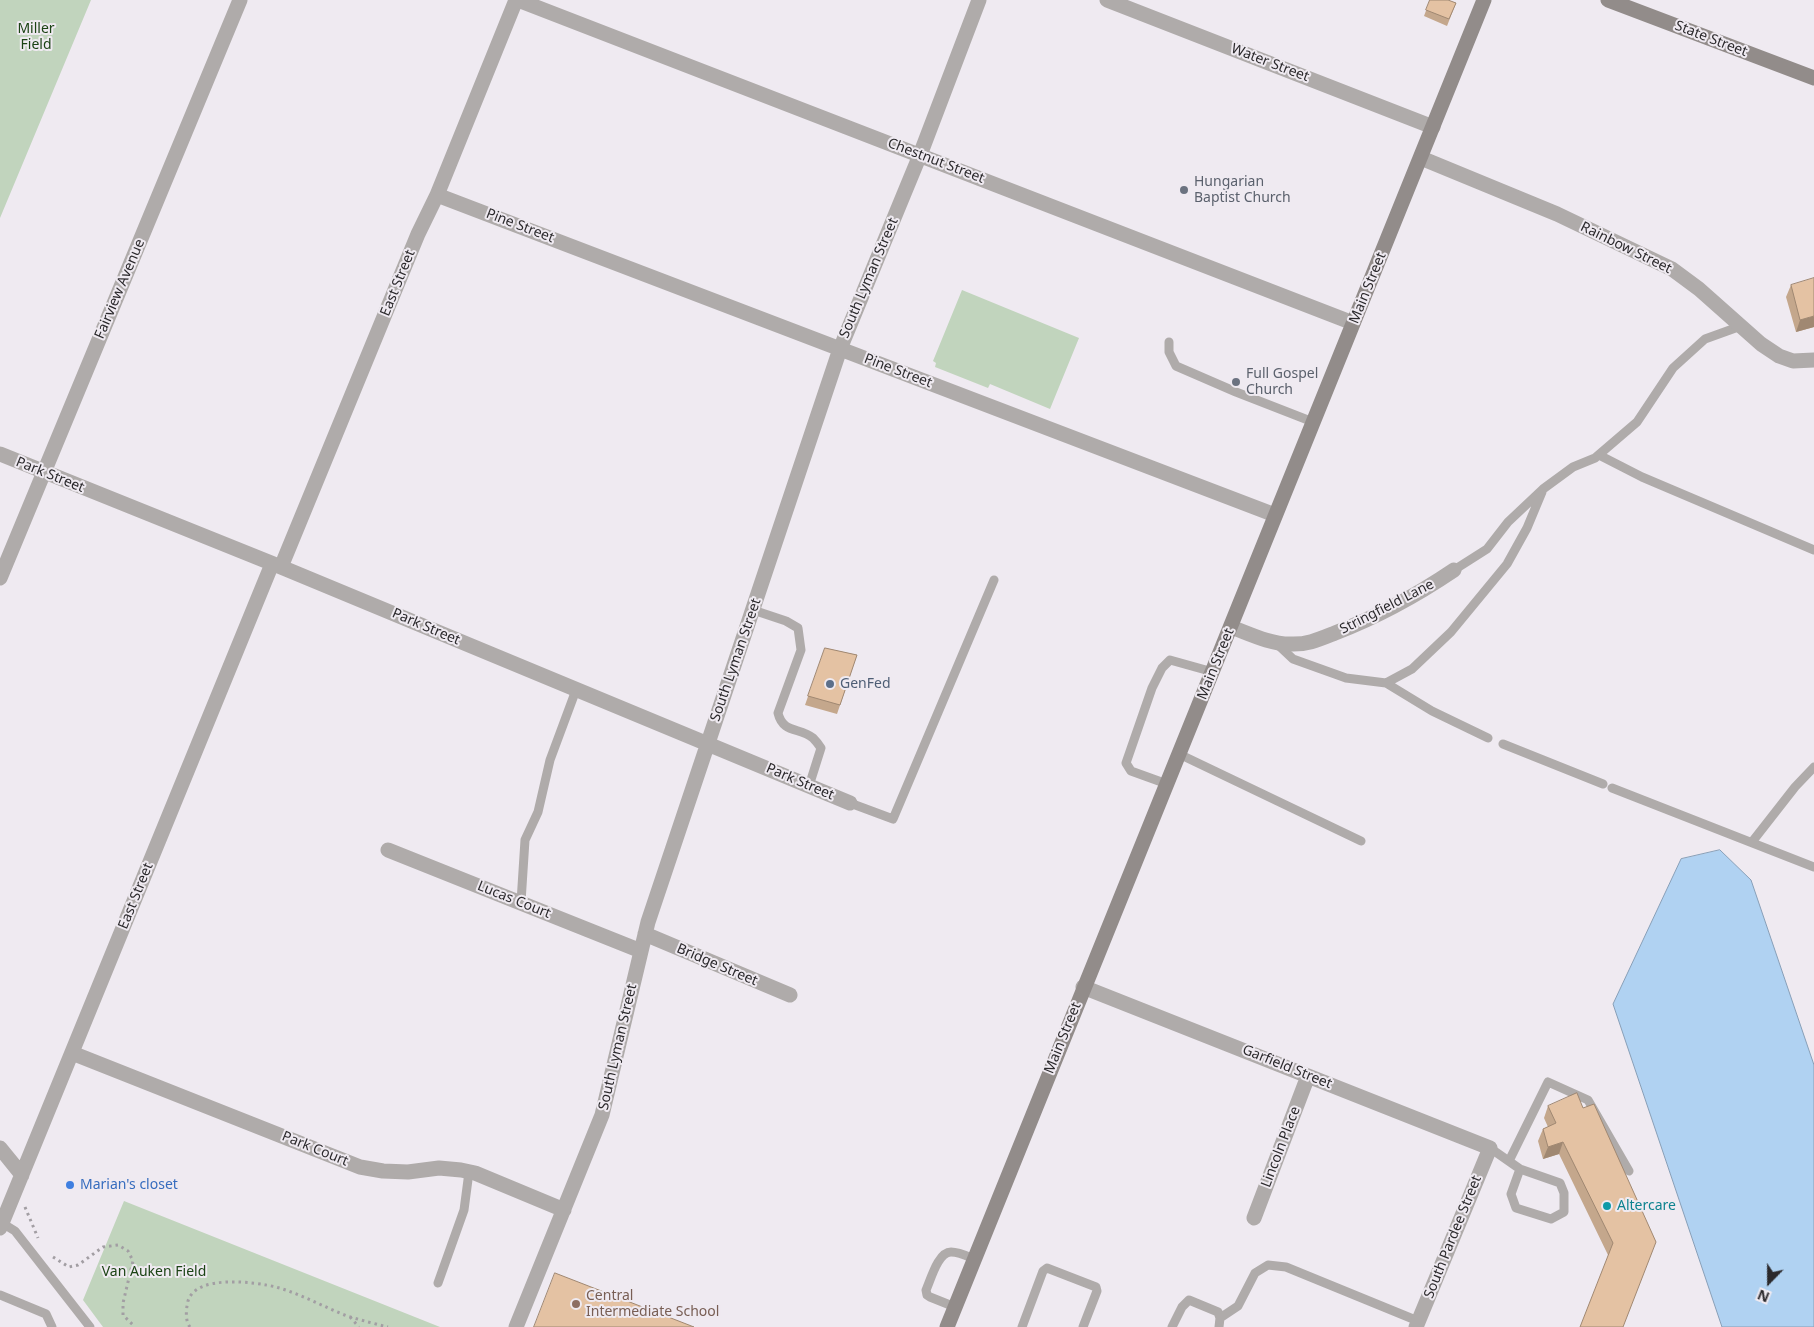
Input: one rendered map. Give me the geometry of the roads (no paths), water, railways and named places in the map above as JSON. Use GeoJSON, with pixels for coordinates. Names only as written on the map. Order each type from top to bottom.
{"type":"FeatureCollection","features":[{"type":"Feature","properties":{"kind":"main road","name":"Main Street"},"geometry":{"type":"LineString","coordinates":[[947,1327],[1484,0]]}},
{"type":"Feature","properties":{"kind":"main road","name":"State Street"},"geometry":{"type":"LineString","coordinates":[[1608,0],[1814,78]]}},
{"type":"Feature","properties":{"kind":"street","name":"Fairview Avenue"},"geometry":{"type":"LineString","coordinates":[[0,578],[240,0]]}},
{"type":"Feature","properties":{"kind":"street","name":"Chestnut Street"},"geometry":{"type":"LineString","coordinates":[[517,0],[1354,323]]}},
{"type":"Feature","properties":{"kind":"street","name":"East Street"},"geometry":{"type":"LineString","coordinates":[[1,1226],[276,566],[418,234],[437,194],[517,0]]}},
{"type":"Feature","properties":{"kind":"street","name":"South Lyman Street"},"geometry":{"type":"LineString","coordinates":[[516,1327],[602,1115],[645,934],[840,349],[920,155],[979,0]]}},
{"type":"Feature","properties":{"kind":"street","name":"Water Street"},"geometry":{"type":"LineString","coordinates":[[1108,0],[1432,127]]}},
{"type":"Feature","properties":{"kind":"street","name":"Rainbow Street"},"geometry":{"type":"LineString","coordinates":[[1421,158],[1557,214],[1672,269],[1699,289],[1761,344],[1779,356],[1793,361],[1814,360]]}},
{"type":"Feature","properties":{"kind":"street","name":"Pine Street"},"geometry":{"type":"LineString","coordinates":[[437,194],[1275,515]]}},
{"type":"Feature","properties":{"kind":"street","name":"Park Street"},"geometry":{"type":"LineString","coordinates":[[0,454],[850,803]]}},
{"type":"Feature","properties":{"kind":"street","name":"Stringfield Lane"},"geometry":{"type":"LineString","coordinates":[[1231,628],[1275,642],[1290,644],[1309,643],[1355,626],[1392,608],[1454,570]]}},
{"type":"Feature","properties":{"kind":"street","name":"Lucas Court"},"geometry":{"type":"LineString","coordinates":[[388,850],[641,951]]}},
{"type":"Feature","properties":{"kind":"street","name":"Bridge Street"},"geometry":{"type":"LineString","coordinates":[[645,934],[790,995]]}},
{"type":"Feature","properties":{"kind":"street","name":"Garfield Street"},"geometry":{"type":"LineString","coordinates":[[1083,987],[1490,1148]]}},
{"type":"Feature","properties":{"kind":"street","name":"Park Court"},"geometry":{"type":"LineString","coordinates":[[72,1053],[360,1167],[383,1172],[408,1172],[439,1168],[469,1172],[564,1210]]}},
{"type":"Feature","properties":{"kind":"street","name":"Lincoln Place"},"geometry":{"type":"LineString","coordinates":[[1254,1218],[1308,1076]]}},
{"type":"Feature","properties":{"kind":"street"},"geometry":{"type":"LineString","coordinates":[[0,1148],[22,1175]]}},
{"type":"Feature","properties":{"kind":"street","name":"South Pardee Street"},"geometry":{"type":"LineString","coordinates":[[1417,1324],[1490,1148]]}},
{"type":"Feature","properties":{"kind":"lane"},"geometry":{"type":"LineString","coordinates":[[1454,570],[1487,549],[1508,522],[1543,490],[1573,467],[1595,458],[1637,422],[1673,368],[1705,339],[1740,326]]}},
{"type":"Feature","properties":{"kind":"lane"},"geometry":{"type":"LineString","coordinates":[[1169,342],[1169,352],[1176,366],[1313,422]]}},
{"type":"Feature","properties":{"kind":"lane"},"geometry":{"type":"LineString","coordinates":[[1598,455],[1642,477],[1814,550]]}},
{"type":"Feature","properties":{"kind":"lane"},"geometry":{"type":"LineString","coordinates":[[1386,683],[1412,669],[1451,632],[1506,564],[1527,528],[1543,490]]}},
{"type":"Feature","properties":{"kind":"lane"},"geometry":{"type":"LineString","coordinates":[[850,803],[893,819],[994,580]]}},
{"type":"Feature","properties":{"kind":"lane"},"geometry":{"type":"LineString","coordinates":[[753,610],[786,621],[798,628],[801,650],[778,713],[780,721],[786,726],[812,737],[821,748],[809,786]]}},
{"type":"Feature","properties":{"kind":"lane"},"geometry":{"type":"LineString","coordinates":[[1275,642],[1293,659],[1346,678],[1386,683],[1432,710],[1488,738]]}},
{"type":"Feature","properties":{"kind":"lane"},"geometry":{"type":"LineString","coordinates":[[1166,784],[1131,771],[1126,763],[1152,688],[1162,668],[1170,660],[1212,672]]}},
{"type":"Feature","properties":{"kind":"lane"},"geometry":{"type":"LineString","coordinates":[[521,902],[525,840],[538,812],[550,760],[576,690]]}},
{"type":"Feature","properties":{"kind":"lane"},"geometry":{"type":"LineString","coordinates":[[1504,744],[1603,784]]}},
{"type":"Feature","properties":{"kind":"lane"},"geometry":{"type":"LineString","coordinates":[[1179,754],[1361,841]]}},
{"type":"Feature","properties":{"kind":"lane"},"geometry":{"type":"LineString","coordinates":[[1752,842],[1795,787],[1814,767]]}},
{"type":"Feature","properties":{"kind":"lane"},"geometry":{"type":"LineString","coordinates":[[1612,788],[1814,867]]}},
{"type":"Feature","properties":{"kind":"lane"},"geometry":{"type":"LineString","coordinates":[[1509,1161],[1548,1082],[1588,1100],[1629,1171]]}},
{"type":"Feature","properties":{"kind":"lane"},"geometry":{"type":"LineString","coordinates":[[1490,1148],[1520,1169],[1560,1183],[1564,1193],[1564,1212],[1551,1219],[1516,1208],[1511,1194],[1520,1169]]}},
{"type":"Feature","properties":{"kind":"lane"},"geometry":{"type":"LineString","coordinates":[[438,1283],[464,1210],[469,1172]]}},
{"type":"Feature","properties":{"kind":"lane"},"geometry":{"type":"LineString","coordinates":[[1,1226],[15,1231],[90,1327]]}},
{"type":"Feature","properties":{"kind":"lane"},"geometry":{"type":"LineString","coordinates":[[955,1307],[930,1297],[927,1295],[926,1290],[941,1255],[953,1251],[974,1259]]}},
{"type":"Feature","properties":{"kind":"lane"},"geometry":{"type":"LineString","coordinates":[[1219,1323],[1238,1306],[1255,1272],[1268,1265],[1286,1268],[1417,1324]]}},
{"type":"Feature","properties":{"kind":"lane"},"geometry":{"type":"LineString","coordinates":[[1022,1327],[1043,1271],[1047,1268],[1096,1287],[1097,1291],[1083,1327]]}},
{"type":"Feature","properties":{"kind":"lane"},"geometry":{"type":"LineString","coordinates":[[0,1295],[46,1314],[52,1327]]}},
{"type":"Feature","properties":{"kind":"lane"},"geometry":{"type":"LineString","coordinates":[[1172,1327],[1182,1307],[1189,1300],[1218,1312],[1219,1323]]}},
{"type":"Feature","properties":{"kind":"water"},"geometry":{"type":"Polygon","coordinates":[[[1720,850],[1751,880],[1814,1065],[1814,1327],[1722,1327],[1613,1004],[1681,859],[1720,850]]]}},
{"type":"Feature","properties":{"kind":"place","name":"Hungarian Baptist Church"},"geometry":{"type":"Point","coordinates":[1184,190]}},
{"type":"Feature","properties":{"kind":"place","name":"Full Gospel Church"},"geometry":{"type":"Point","coordinates":[1236,382]}},
{"type":"Feature","properties":{"kind":"place","name":"GenFed"},"geometry":{"type":"Point","coordinates":[830,684]}},
{"type":"Feature","properties":{"kind":"place","name":"Marian's closet"},"geometry":{"type":"Point","coordinates":[70,1185]}},
{"type":"Feature","properties":{"kind":"place","name":"Altercare"},"geometry":{"type":"Point","coordinates":[1607,1206]}},
{"type":"Feature","properties":{"kind":"place","name":"Central Intermediate School"},"geometry":{"type":"Point","coordinates":[576,1304]}},
{"type":"Feature","properties":{"kind":"park label","name":"Miller Field"},"geometry":{"type":"Point","coordinates":[36,38]}},
{"type":"Feature","properties":{"kind":"park label","name":"Van Auken Field"},"geometry":{"type":"Point","coordinates":[154,1272]}}]}
